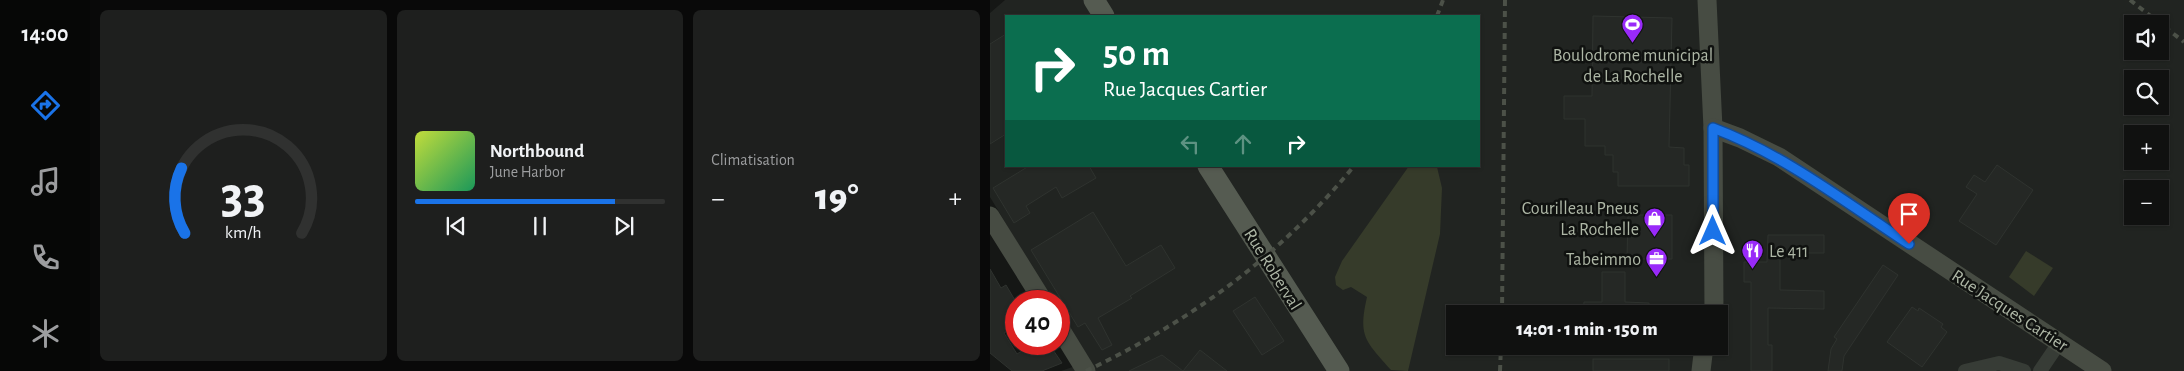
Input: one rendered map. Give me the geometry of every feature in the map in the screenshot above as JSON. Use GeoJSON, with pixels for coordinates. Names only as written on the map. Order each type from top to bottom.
{"type":"FeatureCollection","features":[{"type":"Feature","properties":{"kind":"main road"},"geometry":{"type":"LineString","coordinates":[[1094,0],[1103,15]]}},
{"type":"Feature","properties":{"kind":"main road","name":"Rue Roberval"},"geometry":{"type":"LineString","coordinates":[[1209,167],[1339,371]]}},
{"type":"Feature","properties":{"kind":"street"},"geometry":{"type":"LineString","coordinates":[[1707,0],[1713,128],[1714,305]]}},
{"type":"Feature","properties":{"kind":"street"},"geometry":{"type":"LineString","coordinates":[[1713,128],[1719,28],[1718,0]]}},
{"type":"Feature","properties":{"kind":"street","name":"Rue Jacques Cartier"},"geometry":{"type":"LineString","coordinates":[[1713,128],[1740,138],[1779,157],[2102,371]]}},
{"type":"Feature","properties":{"kind":"street"},"geometry":{"type":"LineString","coordinates":[[990,216],[1036,290]]}},
{"type":"Feature","properties":{"kind":"street"},"geometry":{"type":"LineString","coordinates":[[1709,305],[1713,276]]}},
{"type":"Feature","properties":{"kind":"street"},"geometry":{"type":"LineString","coordinates":[[2040,371],[2059,343]]}},
{"type":"Feature","properties":{"kind":"street"},"geometry":{"type":"LineString","coordinates":[[1070,346],[1086,371]]}},
{"type":"Feature","properties":{"kind":"street"},"geometry":{"type":"LineString","coordinates":[[1701,371],[1703,355]]}},
{"type":"Feature","properties":{"kind":"street"},"geometry":{"type":"LineString","coordinates":[[1714,355],[1715,371]]}},
{"type":"Feature","properties":{"kind":"street"},"geometry":{"type":"LineString","coordinates":[[1965,371],[2000,363],[2024,371]]}},
{"type":"Feature","properties":{"kind":"shaded area"},"geometry":{"type":"Polygon","coordinates":[[[1005,0],[2184,0],[2184,371],[1061,371],[1087,362],[1070,332],[1070,290],[1045,290],[990,197],[990,13],[1005,0]]]}},
{"type":"Feature","properties":{"kind":"shaded area"},"geometry":{"type":"Polygon","coordinates":[[[1408,167],[1437,167],[1442,188],[1440,234],[1408,371],[1391,370],[1370,344],[1366,337],[1363,321],[1367,297],[1351,287],[1343,290],[1336,285],[1335,277],[1342,261],[1408,167]]]}},
{"type":"Feature","properties":{"kind":"shaded area"},"geometry":{"type":"Polygon","coordinates":[[[2026,251],[2053,268],[2034,296],[2009,277],[2026,251]]]}},
{"type":"Feature","properties":{"kind":"building"},"geometry":{"type":"Polygon","coordinates":[[[1593,16],[1672,18],[1669,147],[1684,148],[1684,165],[1689,165],[1689,186],[1618,186],[1618,172],[1613,172],[1613,155],[1605,155],[1605,146],[1585,146],[1585,119],[1564,119],[1564,96],[1592,96],[1593,16]]]}},
{"type":"Feature","properties":{"kind":"building"},"geometry":{"type":"Polygon","coordinates":[[[1005,35],[1005,135],[990,144],[990,44],[1005,35]]]}},
{"type":"Feature","properties":{"kind":"building"},"geometry":{"type":"Polygon","coordinates":[[[1997,165],[2033,190],[1996,245],[1959,221],[1977,194],[1966,187],[1974,175],[1985,182],[1997,165]]]}},
{"type":"Feature","properties":{"kind":"building"},"geometry":{"type":"Polygon","coordinates":[[[1027,167],[1090,167],[1096,178],[1062,198],[1056,187],[1026,206],[1030,213],[1014,223],[993,188],[1027,167]]]}},
{"type":"Feature","properties":{"kind":"building"},"geometry":{"type":"Polygon","coordinates":[[[1093,212],[1126,266],[1161,245],[1175,268],[1130,296],[1132,298],[1098,318],[1112,345],[1102,350],[1085,323],[1078,327],[1070,314],[1070,290],[1055,290],[1031,250],[1093,212]]]}},
{"type":"Feature","properties":{"kind":"building"},"geometry":{"type":"Polygon","coordinates":[[[1628,215],[1672,215],[1672,259],[1627,259],[1628,215]]]}},
{"type":"Feature","properties":{"kind":"building"},"geometry":{"type":"Polygon","coordinates":[[[1768,235],[1824,235],[1824,253],[1780,253],[1780,290],[1824,291],[1824,309],[1768,308],[1768,345],[1772,345],[1772,371],[1751,371],[1751,282],[1744,282],[1744,262],[1767,262],[1768,235]]]}},
{"type":"Feature","properties":{"kind":"building"},"geometry":{"type":"Polygon","coordinates":[[[1883,265],[1898,275],[1844,356],[1842,371],[1828,371],[1831,349],[1837,339],[1834,337],[1883,265]]]}},
{"type":"Feature","properties":{"kind":"building"},"geometry":{"type":"Polygon","coordinates":[[[990,269],[1001,288],[1006,285],[1009,290],[1005,290],[1005,355],[1057,355],[1062,363],[1042,371],[1012,371],[990,353],[990,269]]]}},
{"type":"Feature","properties":{"kind":"building"},"geometry":{"type":"Polygon","coordinates":[[[1602,272],[1625,272],[1625,302],[1649,303],[1649,305],[1584,305],[1584,302],[1602,302],[1602,272]]]}},
{"type":"Feature","properties":{"kind":"building"},"geometry":{"type":"Polygon","coordinates":[[[1255,297],[1284,341],[1262,355],[1233,311],[1255,297]]]}},
{"type":"Feature","properties":{"kind":"building"},"geometry":{"type":"Polygon","coordinates":[[[1912,307],[1918,311],[1919,308],[1943,324],[1941,327],[1947,332],[1922,367],[1887,342],[1912,307]]]}},
{"type":"Feature","properties":{"kind":"building"},"geometry":{"type":"Polygon","coordinates":[[[1200,350],[1227,371],[1183,371],[1200,350]]]}},
{"type":"Feature","properties":{"kind":"building"},"geometry":{"type":"Polygon","coordinates":[[[1162,355],[1183,371],[1129,371],[1162,355]]]}},
{"type":"Feature","properties":{"kind":"building"},"geometry":{"type":"Polygon","coordinates":[[[1593,359],[1669,359],[1669,371],[1593,371],[1593,359]]]}},
{"type":"Feature","properties":{"kind":"railway"},"geometry":{"type":"LineString","coordinates":[[1437,15],[1443,0]]}},
{"type":"Feature","properties":{"kind":"railway"},"geometry":{"type":"LineString","coordinates":[[1502,305],[1505,0]]}},
{"type":"Feature","properties":{"kind":"railway"},"geometry":{"type":"LineString","coordinates":[[2130,0],[2184,42]]}},
{"type":"Feature","properties":{"kind":"railway"},"geometry":{"type":"LineString","coordinates":[[1086,371],[1162,331],[1232,284],[1296,229],[1326,199],[1353,167]]}},
{"type":"Feature","properties":{"kind":"railway"},"geometry":{"type":"LineString","coordinates":[[1500,371],[1501,355]]}},
{"type":"Feature","properties":{"kind":"place","name":"Boulodrome municipal de La Rochelle"},"geometry":{"type":"Point","coordinates":[1633,44]}},
{"type":"Feature","properties":{"kind":"place","name":"Courilleau Pneus La Rochelle"},"geometry":{"type":"Point","coordinates":[1655,237]}},
{"type":"Feature","properties":{"kind":"place","name":"Le 411"},"geometry":{"type":"Point","coordinates":[1753,270]}},
{"type":"Feature","properties":{"kind":"place","name":"Tabeimmo"},"geometry":{"type":"Point","coordinates":[1657,278]}},
{"type":"Feature","properties":{"kind":"route"},"geometry":{"type":"LineString","coordinates":[[1713,231],[1713,128],[1740,138],[1779,157],[1909,244]]}}]}
